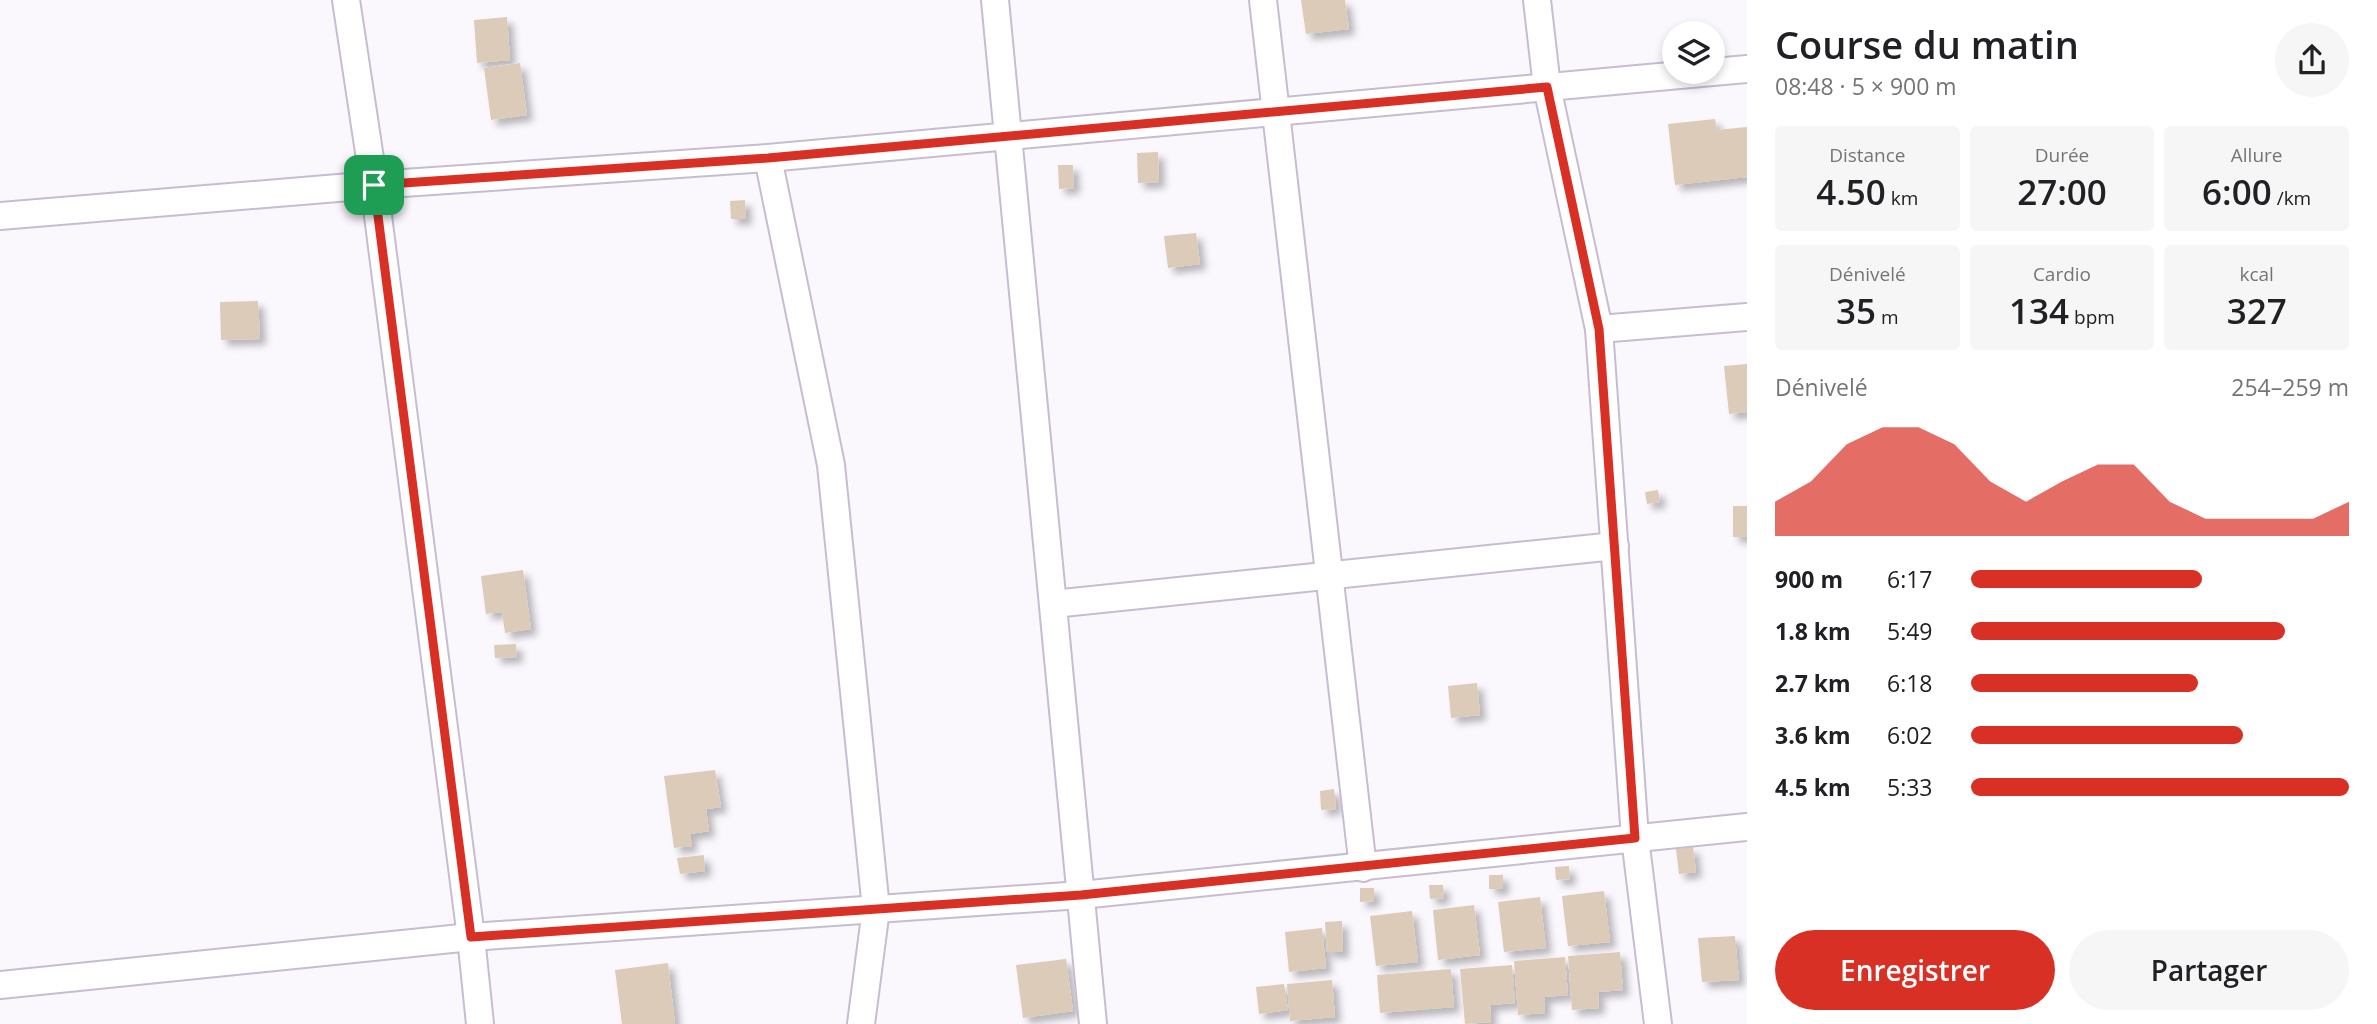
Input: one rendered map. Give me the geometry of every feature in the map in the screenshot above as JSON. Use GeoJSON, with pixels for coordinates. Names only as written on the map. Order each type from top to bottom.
{"type":"FeatureCollection","features":[{"type":"Feature","properties":{"kind":"street"},"geometry":{"type":"LineString","coordinates":[[346,0],[374,185],[480,1024]]}},
{"type":"Feature","properties":{"kind":"street"},"geometry":{"type":"LineString","coordinates":[[995,0],[1093,1024]]}},
{"type":"Feature","properties":{"kind":"street"},"geometry":{"type":"LineString","coordinates":[[1263,0],[1363,868]]}},
{"type":"Feature","properties":{"kind":"street"},"geometry":{"type":"LineString","coordinates":[[1536,0],[1547,87],[1599,329],[1635,838],[1658,1024]]}},
{"type":"Feature","properties":{"kind":"street"},"geometry":{"type":"LineString","coordinates":[[0,216],[374,185],[768,158],[1747,69]]}},
{"type":"Feature","properties":{"kind":"street"},"geometry":{"type":"LineString","coordinates":[[768,158],[831,465],[876,909],[862,1024]]}},
{"type":"Feature","properties":{"kind":"street"},"geometry":{"type":"LineString","coordinates":[[1599,329],[1747,317]]}},
{"type":"Feature","properties":{"kind":"street"},"geometry":{"type":"LineString","coordinates":[[1054,604],[1615,546]]}},
{"type":"Feature","properties":{"kind":"street"},"geometry":{"type":"LineString","coordinates":[[0,985],[471,937],[1081,895],[1747,827]]}},
{"type":"Feature","properties":{"kind":"building"},"geometry":{"type":"Polygon","coordinates":[[[1301,0],[1345,0],[1349,29],[1306,34],[1301,0]]]}},
{"type":"Feature","properties":{"kind":"building"},"geometry":{"type":"Polygon","coordinates":[[[507,17],[510,60],[477,63],[474,20],[507,17]]]}},
{"type":"Feature","properties":{"kind":"building"},"geometry":{"type":"Polygon","coordinates":[[[520,63],[527,115],[491,120],[484,68],[520,63]]]}},
{"type":"Feature","properties":{"kind":"building"},"geometry":{"type":"Polygon","coordinates":[[[1715,119],[1717,130],[1747,127],[1747,177],[1675,185],[1668,124],[1715,119]]]}},
{"type":"Feature","properties":{"kind":"building"},"geometry":{"type":"Polygon","coordinates":[[[1158,152],[1159,182],[1138,183],[1137,153],[1158,152]]]}},
{"type":"Feature","properties":{"kind":"building"},"geometry":{"type":"Polygon","coordinates":[[[1058,165],[1073,165],[1074,188],[1059,189],[1058,165]]]}},
{"type":"Feature","properties":{"kind":"building"},"geometry":{"type":"Polygon","coordinates":[[[745,200],[746,219],[731,219],[730,201],[745,200]]]}},
{"type":"Feature","properties":{"kind":"building"},"geometry":{"type":"Polygon","coordinates":[[[1196,233],[1200,264],[1168,268],[1164,236],[1196,233]]]}},
{"type":"Feature","properties":{"kind":"building"},"geometry":{"type":"Polygon","coordinates":[[[258,301],[260,339],[221,340],[220,302],[258,301]]]}},
{"type":"Feature","properties":{"kind":"building"},"geometry":{"type":"Polygon","coordinates":[[[1747,364],[1747,412],[1729,414],[1724,366],[1747,364]]]}},
{"type":"Feature","properties":{"kind":"building"},"geometry":{"type":"Polygon","coordinates":[[[1658,490],[1660,502],[1647,504],[1645,492],[1658,490]]]}},
{"type":"Feature","properties":{"kind":"building"},"geometry":{"type":"Polygon","coordinates":[[[1733,506],[1747,506],[1747,537],[1733,537],[1733,506]]]}},
{"type":"Feature","properties":{"kind":"building"},"geometry":{"type":"Polygon","coordinates":[[[523,570],[531,629],[505,633],[502,612],[486,614],[481,576],[523,570]]]}},
{"type":"Feature","properties":{"kind":"building"},"geometry":{"type":"Polygon","coordinates":[[[516,644],[517,657],[495,658],[494,645],[516,644]]]}},
{"type":"Feature","properties":{"kind":"building"},"geometry":{"type":"Polygon","coordinates":[[[1477,683],[1480,715],[1451,718],[1448,686],[1477,683]]]}},
{"type":"Feature","properties":{"kind":"building"},"geometry":{"type":"Polygon","coordinates":[[[715,770],[721,807],[706,809],[709,831],[690,834],[692,846],[674,848],[664,776],[715,770]]]}},
{"type":"Feature","properties":{"kind":"building"},"geometry":{"type":"Polygon","coordinates":[[[1334,789],[1336,809],[1321,810],[1320,791],[1334,789]]]}},
{"type":"Feature","properties":{"kind":"building"},"geometry":{"type":"Polygon","coordinates":[[[1693,847],[1696,872],[1679,874],[1676,849],[1693,847]]]}},
{"type":"Feature","properties":{"kind":"building"},"geometry":{"type":"Polygon","coordinates":[[[704,855],[705,871],[680,874],[677,858],[704,855]]]}},
{"type":"Feature","properties":{"kind":"building"},"geometry":{"type":"Polygon","coordinates":[[[1569,866],[1570,879],[1556,880],[1555,867],[1569,866]]]}},
{"type":"Feature","properties":{"kind":"building"},"geometry":{"type":"Polygon","coordinates":[[[1489,875],[1503,875],[1503,889],[1489,889],[1489,875]]]}},
{"type":"Feature","properties":{"kind":"building"},"geometry":{"type":"Polygon","coordinates":[[[1429,885],[1443,885],[1444,898],[1430,899],[1429,885]]]}},
{"type":"Feature","properties":{"kind":"building"},"geometry":{"type":"Polygon","coordinates":[[[1360,888],[1374,888],[1374,901],[1360,902],[1360,888]]]}},
{"type":"Feature","properties":{"kind":"building"},"geometry":{"type":"Polygon","coordinates":[[[1604,891],[1610,942],[1568,946],[1562,896],[1604,891]]]}},
{"type":"Feature","properties":{"kind":"building"},"geometry":{"type":"Polygon","coordinates":[[[1540,897],[1546,948],[1504,952],[1498,902],[1540,897]]]}},
{"type":"Feature","properties":{"kind":"building"},"geometry":{"type":"Polygon","coordinates":[[[1474,905],[1480,955],[1438,960],[1433,910],[1474,905]]]}},
{"type":"Feature","properties":{"kind":"building"},"geometry":{"type":"Polygon","coordinates":[[[1412,911],[1418,962],[1376,966],[1370,916],[1412,911]]]}},
{"type":"Feature","properties":{"kind":"building"},"geometry":{"type":"Polygon","coordinates":[[[1342,921],[1343,952],[1327,952],[1325,922],[1342,921]]]}},
{"type":"Feature","properties":{"kind":"building"},"geometry":{"type":"Polygon","coordinates":[[[1322,928],[1326,968],[1289,972],[1285,932],[1322,928]]]}},
{"type":"Feature","properties":{"kind":"building"},"geometry":{"type":"Polygon","coordinates":[[[1735,936],[1739,980],[1702,982],[1698,938],[1735,936]]]}},
{"type":"Feature","properties":{"kind":"building"},"geometry":{"type":"Polygon","coordinates":[[[1620,952],[1623,990],[1598,992],[1599,1008],[1572,1010],[1568,956],[1620,952]]]}},
{"type":"Feature","properties":{"kind":"building"},"geometry":{"type":"Polygon","coordinates":[[[1565,957],[1568,995],[1544,997],[1545,1013],[1518,1015],[1514,961],[1565,957]]]}},
{"type":"Feature","properties":{"kind":"building"},"geometry":{"type":"Polygon","coordinates":[[[1066,959],[1073,1011],[1023,1018],[1016,965],[1066,959]]]}},
{"type":"Feature","properties":{"kind":"building"},"geometry":{"type":"Polygon","coordinates":[[[668,963],[675,1024],[622,1024],[615,970],[668,963]]]}},
{"type":"Feature","properties":{"kind":"building"},"geometry":{"type":"Polygon","coordinates":[[[1512,965],[1515,1003],[1490,1005],[1491,1022],[1465,1024],[1460,969],[1512,965]]]}},
{"type":"Feature","properties":{"kind":"building"},"geometry":{"type":"Polygon","coordinates":[[[1451,969],[1454,1007],[1380,1013],[1377,975],[1451,969]]]}},
{"type":"Feature","properties":{"kind":"building"},"geometry":{"type":"Polygon","coordinates":[[[1332,980],[1335,1017],[1290,1021],[1287,984],[1332,980]]]}},
{"type":"Feature","properties":{"kind":"building"},"geometry":{"type":"Polygon","coordinates":[[[1284,984],[1288,1010],[1259,1014],[1256,987],[1284,984]]]}},
{"type":"Feature","properties":{"kind":"route"},"geometry":{"type":"LineString","coordinates":[[1547,87],[1599,329],[1635,838],[1081,895],[471,937],[374,185],[768,158],[1547,87]]}}]}
